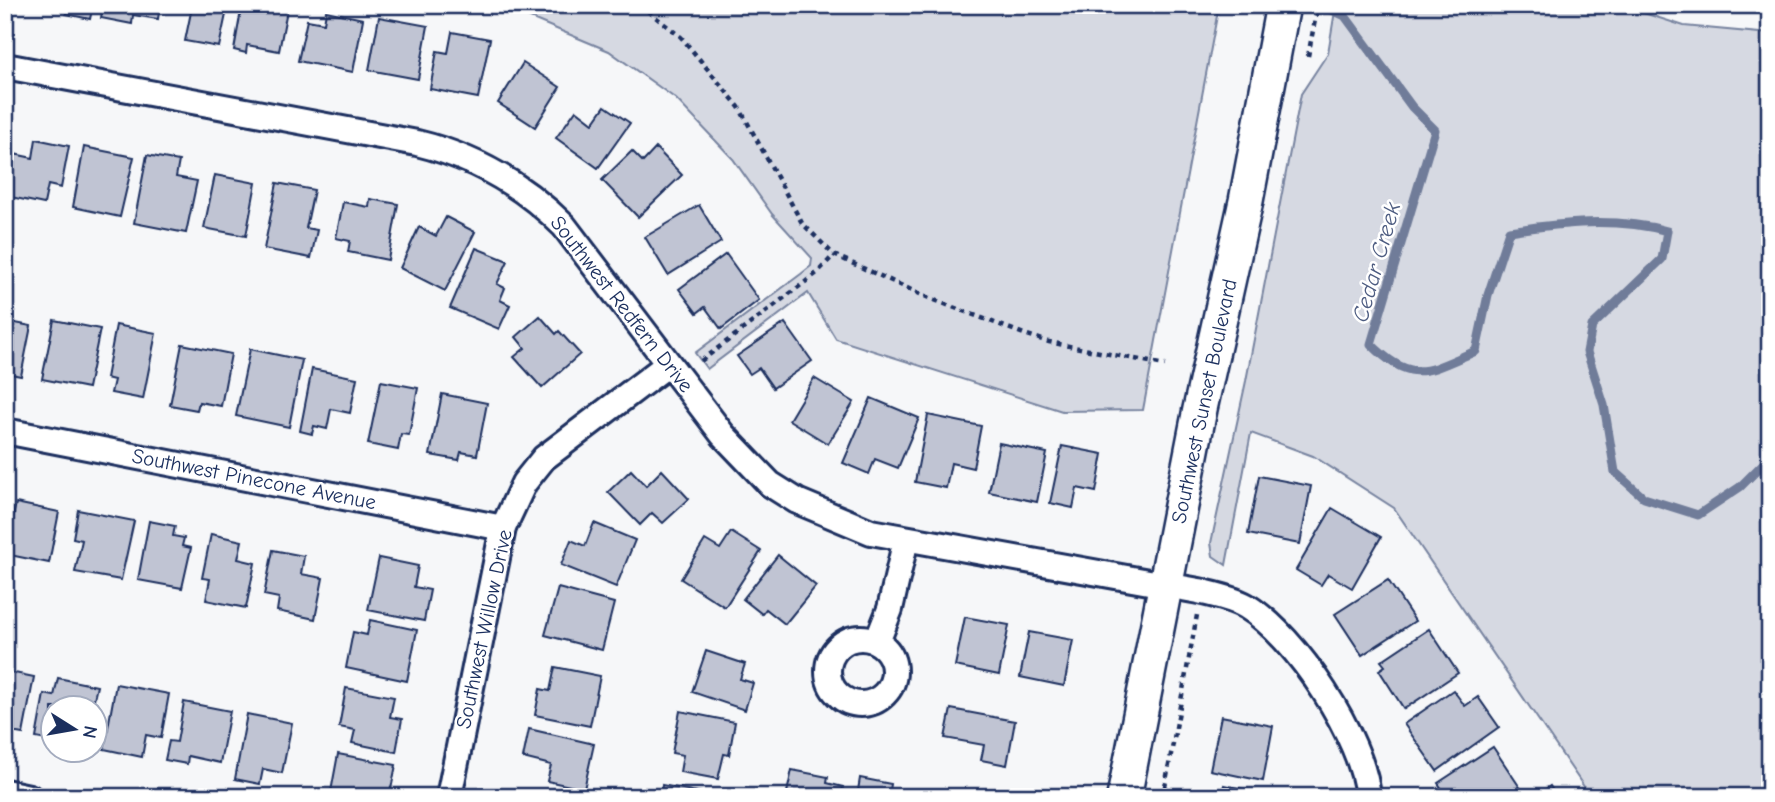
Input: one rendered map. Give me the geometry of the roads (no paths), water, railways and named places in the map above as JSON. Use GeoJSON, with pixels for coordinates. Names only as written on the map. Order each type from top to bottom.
{"type":"FeatureCollection","features":[{"type":"Feature","properties":{"kind":"main road","name":"Southwest Sunset Boulevard"},"geometry":{"type":"LineString","coordinates":[[1124,797],[1200,410],[1244,214],[1283,5]]}},
{"type":"Feature","properties":{"kind":"street","name":"Southwest Redfern Drive"},"geometry":{"type":"LineString","coordinates":[[5,66],[417,143],[461,155],[511,181],[542,204],[564,226],[632,313],[673,372],[740,455],[780,492],[837,520],[906,539],[1166,585],[1224,597],[1244,605],[1282,634],[1353,739],[1363,766],[1368,797]]}},
{"type":"Feature","properties":{"kind":"street","name":"Southwest Willow Drive"},"geometry":{"type":"LineString","coordinates":[[449,797],[503,528],[524,483],[544,457],[673,372]]}},
{"type":"Feature","properties":{"kind":"street","name":"Southwest Pinecone Avenue"},"geometry":{"type":"LineString","coordinates":[[5,430],[503,528]]}},
{"type":"Feature","properties":{"kind":"street"},"geometry":{"type":"LineString","coordinates":[[877,642],[890,609],[906,539]]}},
{"type":"Feature","properties":{"kind":"street"},"geometry":{"type":"LineString","coordinates":[[5,792],[29,797]]}},
{"type":"Feature","properties":{"kind":"waterway","name":"Cedar Creek"},"geometry":{"type":"LineString","coordinates":[[1321,5],[1345,16],[1412,107],[1435,130],[1371,344],[1398,366],[1421,371],[1433,369],[1476,351],[1488,295],[1509,231],[1568,224],[1608,223],[1667,231],[1662,259],[1592,326],[1587,352],[1604,405],[1615,472],[1644,498],[1698,515],[1740,487],[1770,457]]}}]}
